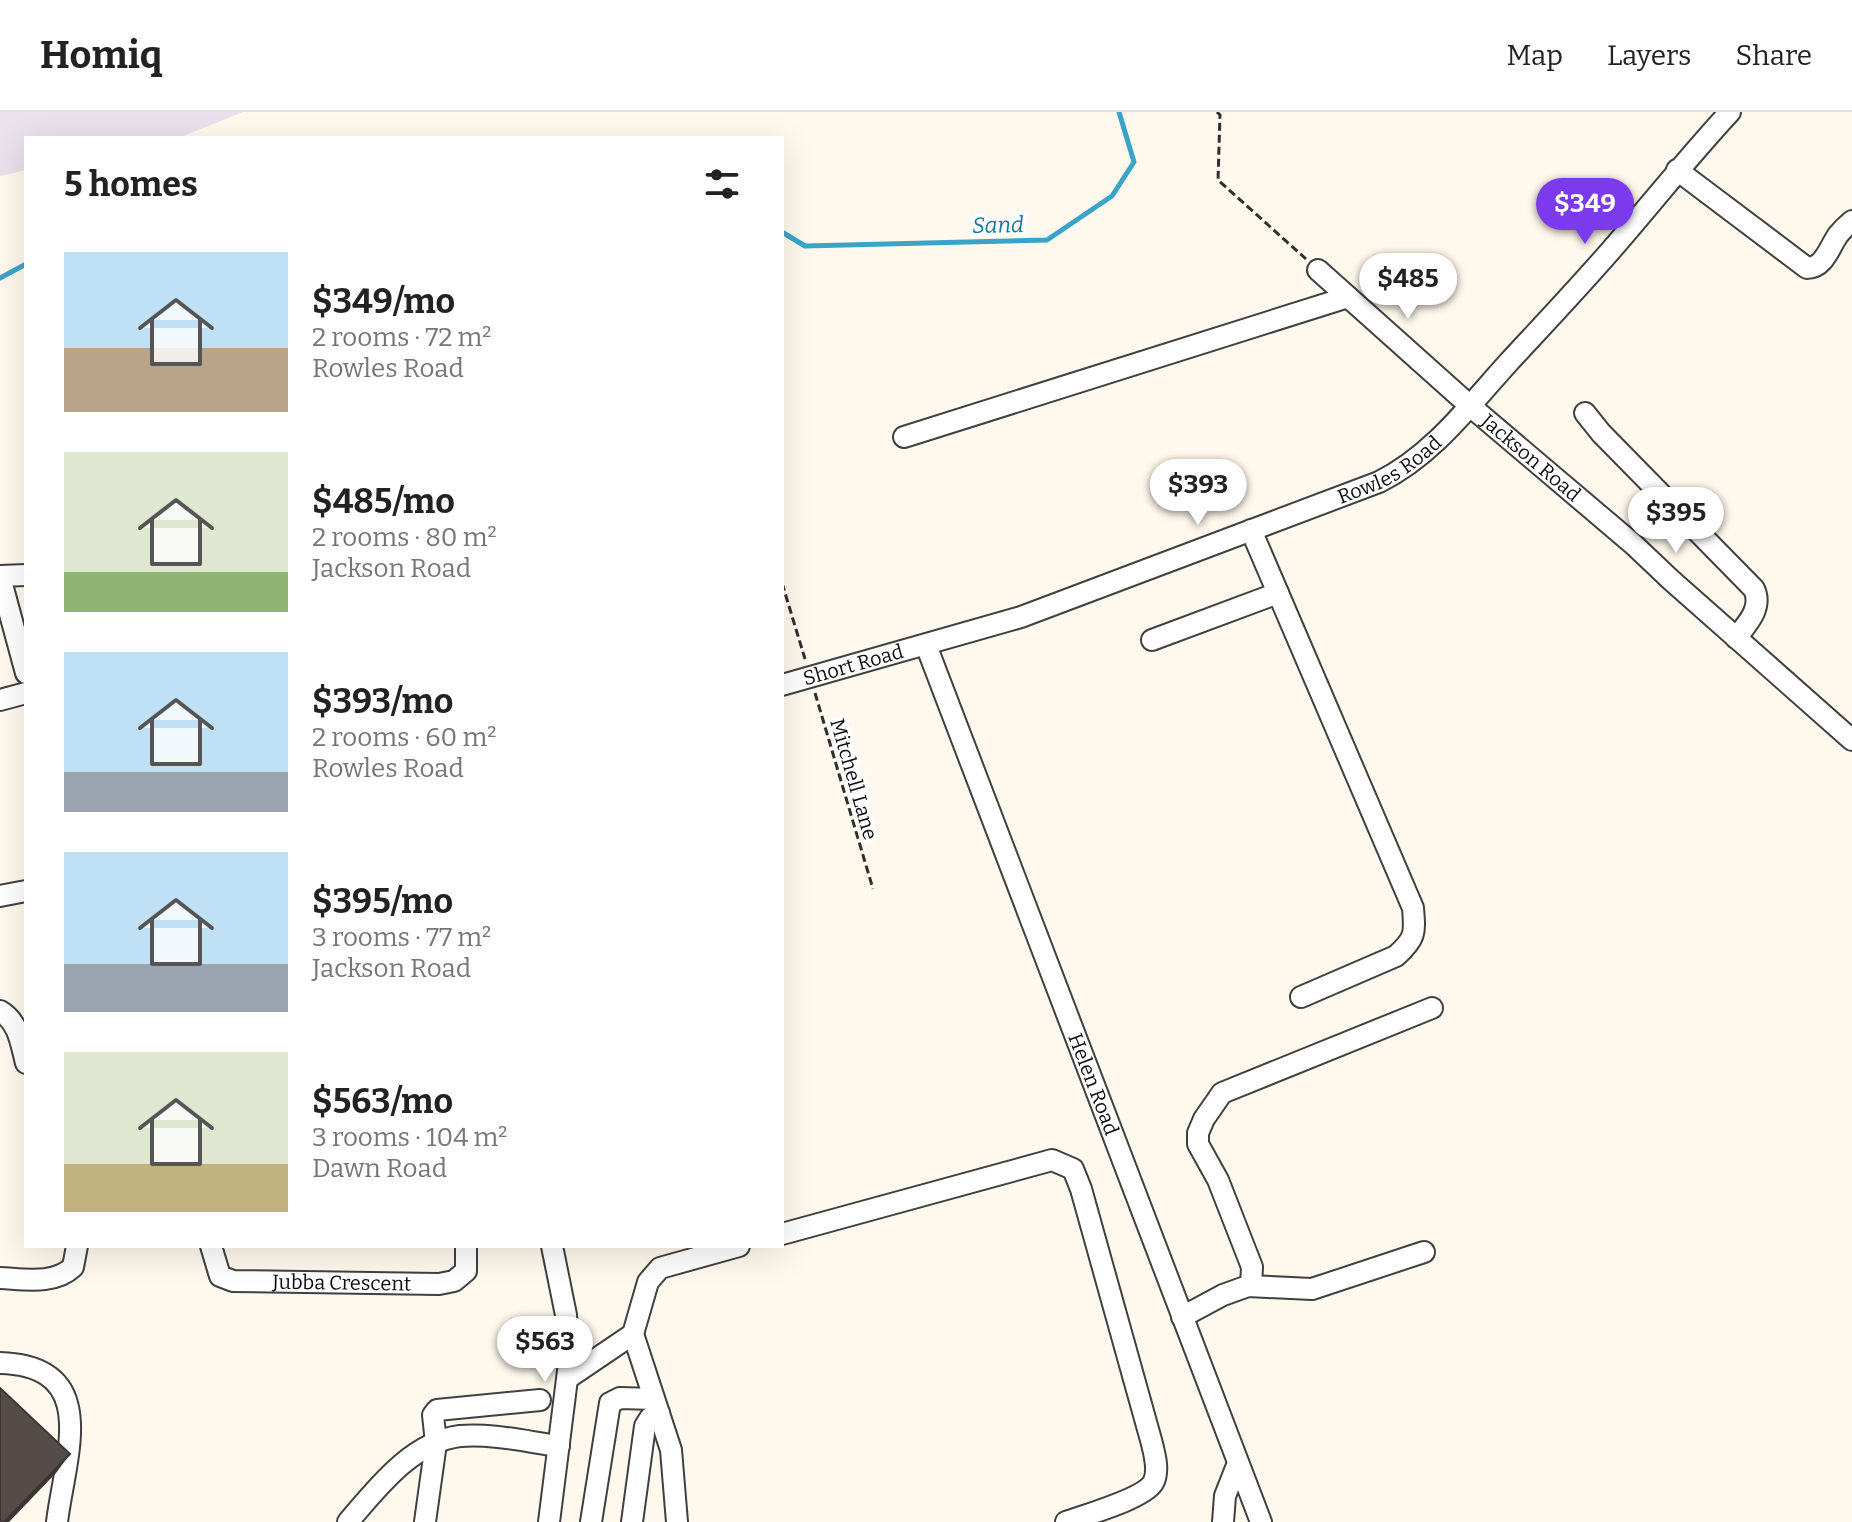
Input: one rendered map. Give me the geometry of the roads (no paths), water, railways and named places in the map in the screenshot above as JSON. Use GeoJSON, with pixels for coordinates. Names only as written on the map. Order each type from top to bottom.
{"type":"FeatureCollection","features":[{"type":"Feature","properties":{"kind":"street","name":"Rowles Road"},"geometry":{"type":"LineString","coordinates":[[926,645],[1021,617],[1379,482],[1405,469],[1430,447],[1618,243],[1677,170],[1730,112]]}},
{"type":"Feature","properties":{"kind":"street"},"geometry":{"type":"LineString","coordinates":[[1677,170],[1802,267],[1813,269],[1820,264],[1839,234],[1852,221]]}},
{"type":"Feature","properties":{"kind":"street","name":"Jackson Road"},"geometry":{"type":"LineString","coordinates":[[1318,270],[1469,405],[1633,544],[1852,740]]}},
{"type":"Feature","properties":{"kind":"street"},"geometry":{"type":"LineString","coordinates":[[904,437],[1348,297]]}},
{"type":"Feature","properties":{"kind":"street"},"geometry":{"type":"LineString","coordinates":[[1585,413],[1754,589],[1756,609],[1736,638]]}},
{"type":"Feature","properties":{"kind":"street"},"geometry":{"type":"LineString","coordinates":[[1251,530],[1413,908],[1415,933],[1396,956],[1301,997]]}},
{"type":"Feature","properties":{"kind":"street"},"geometry":{"type":"LineString","coordinates":[[24,575],[0,576],[24,666]]}},
{"type":"Feature","properties":{"kind":"street"},"geometry":{"type":"LineString","coordinates":[[1152,640],[1278,593]]}},
{"type":"Feature","properties":{"kind":"street","name":"Short Road"},"geometry":{"type":"LineString","coordinates":[[784,684],[926,645]]}},
{"type":"Feature","properties":{"kind":"street","name":"Helen Road"},"geometry":{"type":"LineString","coordinates":[[926,645],[1261,1522]]}},
{"type":"Feature","properties":{"kind":"street"},"geometry":{"type":"LineString","coordinates":[[0,700],[24,694]]}},
{"type":"Feature","properties":{"kind":"street"},"geometry":{"type":"LineString","coordinates":[[1251,1286],[1252,1267],[1218,1180],[1198,1144],[1198,1133],[1210,1110],[1222,1093],[1432,1008]]}},
{"type":"Feature","properties":{"kind":"street"},"geometry":{"type":"LineString","coordinates":[[0,1011],[16,1026],[24,1056]]}},
{"type":"Feature","properties":{"kind":"street"},"geometry":{"type":"LineString","coordinates":[[784,1233],[1052,1160],[1073,1169],[1151,1440],[1155,1474],[1152,1485],[1140,1494],[1066,1522]]}},
{"type":"Feature","properties":{"kind":"street"},"geometry":{"type":"LineString","coordinates":[[0,1278],[44,1279],[61,1276],[73,1267],[77,1248]]}},
{"type":"Feature","properties":{"kind":"street","name":"Jubba Crescent"},"geometry":{"type":"LineString","coordinates":[[212,1248],[220,1276],[233,1281],[380,1284],[454,1281],[466,1271],[466,1248]]}},
{"type":"Feature","properties":{"kind":"street"},"geometry":{"type":"LineString","coordinates":[[549,1522],[568,1378],[569,1337],[552,1248]]}},
{"type":"Feature","properties":{"kind":"street"},"geometry":{"type":"LineString","coordinates":[[677,1522],[671,1450],[633,1334],[648,1282],[660,1268],[732,1248]]}},
{"type":"Feature","properties":{"kind":"street"},"geometry":{"type":"LineString","coordinates":[[1182,1317],[1223,1295],[1251,1286],[1312,1289],[1424,1252]]}},
{"type":"Feature","properties":{"kind":"street"},"geometry":{"type":"LineString","coordinates":[[568,1378],[633,1334]]}},
{"type":"Feature","properties":{"kind":"street"},"geometry":{"type":"LineString","coordinates":[[0,1363],[39,1371],[57,1382],[66,1395],[69,1438],[57,1522]]}},
{"type":"Feature","properties":{"kind":"street"},"geometry":{"type":"LineString","coordinates":[[591,1522],[610,1403],[620,1398],[656,1406]]}},
{"type":"Feature","properties":{"kind":"street"},"geometry":{"type":"LineString","coordinates":[[425,1522],[436,1443],[432,1424],[437,1410],[540,1400]]}},
{"type":"Feature","properties":{"kind":"street"},"geometry":{"type":"LineString","coordinates":[[632,1522],[645,1426],[656,1406]]}},
{"type":"Feature","properties":{"kind":"street"},"geometry":{"type":"LineString","coordinates":[[348,1522],[400,1466],[436,1443],[458,1436],[475,1436],[559,1446]]}},
{"type":"Feature","properties":{"kind":"street"},"geometry":{"type":"LineString","coordinates":[[1223,1522],[1225,1496],[1238,1463]]}},
{"type":"Feature","properties":{"kind":"waterway","name":"Sand"},"geometry":{"type":"LineString","coordinates":[[784,233],[805,246],[1047,240],[1112,196],[1134,162],[1119,112]]}},
{"type":"Feature","properties":{"kind":"waterway","name":"Sand"},"geometry":{"type":"LineString","coordinates":[[0,278],[24,265]]}}]}
